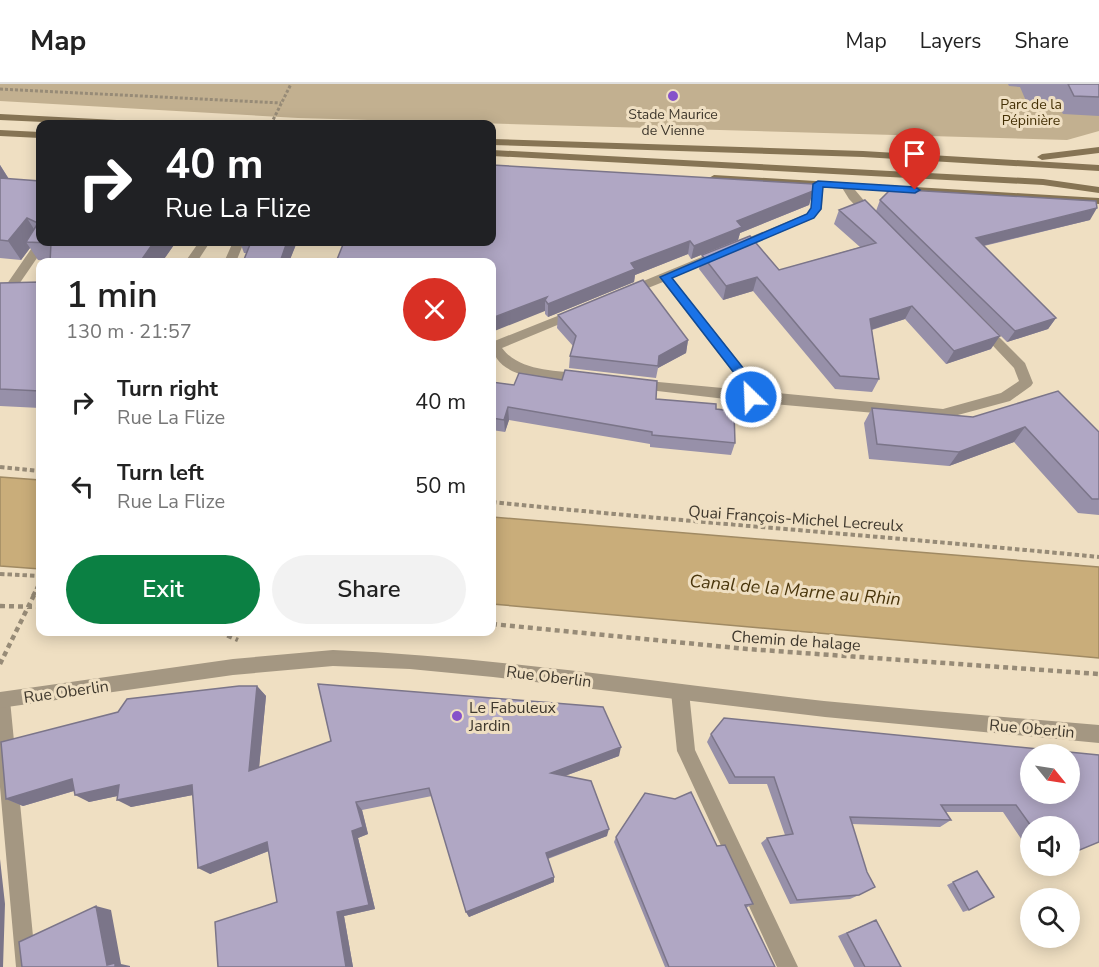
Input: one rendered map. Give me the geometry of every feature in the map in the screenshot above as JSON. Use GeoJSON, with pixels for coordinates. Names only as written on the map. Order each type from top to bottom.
{"type":"FeatureCollection","features":[{"type":"Feature","properties":{"kind":"main road"},"geometry":{"type":"LineString","coordinates":[[0,117],[58,120]]}},
{"type":"Feature","properties":{"kind":"main road"},"geometry":{"type":"LineString","coordinates":[[0,133],[36,135]]}},
{"type":"Feature","properties":{"kind":"main road"},"geometry":{"type":"LineString","coordinates":[[496,142],[863,154],[1099,168]]}},
{"type":"Feature","properties":{"kind":"main road"},"geometry":{"type":"LineString","coordinates":[[997,162],[1099,150]]}},
{"type":"Feature","properties":{"kind":"main road"},"geometry":{"type":"LineString","coordinates":[[496,153],[1042,182],[1099,190]]}},
{"type":"Feature","properties":{"kind":"main road"},"geometry":{"type":"LineString","coordinates":[[701,177],[1099,201]]}},
{"type":"Feature","properties":{"kind":"street"},"geometry":{"type":"LineString","coordinates":[[611,298],[810,216],[816,209],[818,184]]}},
{"type":"Feature","properties":{"kind":"street"},"geometry":{"type":"LineString","coordinates":[[846,186],[853,197],[882,226]]}},
{"type":"Feature","properties":{"kind":"street"},"geometry":{"type":"LineString","coordinates":[[0,303],[39,246]]}},
{"type":"Feature","properties":{"kind":"street"},"geometry":{"type":"LineString","coordinates":[[665,277],[751,386],[751,397]]}},
{"type":"Feature","properties":{"kind":"street"},"geometry":{"type":"LineString","coordinates":[[496,345],[590,307]]}},
{"type":"Feature","properties":{"kind":"street"},"geometry":{"type":"LineString","coordinates":[[626,384],[943,414],[1005,397],[1026,383],[1020,366],[971,317]]}},
{"type":"Feature","properties":{"kind":"street"},"geometry":{"type":"LineString","coordinates":[[496,350],[505,362],[527,371],[592,380]]}},
{"type":"Feature","properties":{"kind":"street","name":"Rue Oberlin"},"geometry":{"type":"LineString","coordinates":[[1,700],[233,667],[333,658],[410,661],[493,669],[825,709],[1099,734]]}},
{"type":"Feature","properties":{"kind":"street"},"geometry":{"type":"LineString","coordinates":[[680,692],[686,751],[788,967]]}},
{"type":"Feature","properties":{"kind":"street"},"geometry":{"type":"LineString","coordinates":[[1,700],[26,967]]}},
{"type":"Feature","properties":{"kind":"path"},"geometry":{"type":"LineString","coordinates":[[273,120],[291,84]]}},
{"type":"Feature","properties":{"kind":"path"},"geometry":{"type":"LineString","coordinates":[[0,89],[281,103]]}},
{"type":"Feature","properties":{"kind":"path"},"geometry":{"type":"LineString","coordinates":[[0,467],[36,471]]}},
{"type":"Feature","properties":{"kind":"path","name":"Quai François-Michel Lecreulx"},"geometry":{"type":"LineString","coordinates":[[496,502],[792,531],[901,537],[1099,557]]}},
{"type":"Feature","properties":{"kind":"path"},"geometry":{"type":"LineString","coordinates":[[0,574],[36,576]]}},
{"type":"Feature","properties":{"kind":"path"},"geometry":{"type":"LineString","coordinates":[[0,664],[36,591]]}},
{"type":"Feature","properties":{"kind":"path"},"geometry":{"type":"LineString","coordinates":[[0,606],[36,607]]}},
{"type":"Feature","properties":{"kind":"path","name":"Chemin de halage"},"geometry":{"type":"LineString","coordinates":[[496,624],[747,649],[1099,674]]}},
{"type":"Feature","properties":{"kind":"green space","name":"Parc de la Pépinière"},"geometry":{"type":"Polygon","coordinates":[[[0,84],[1099,84],[1099,131],[1067,140],[496,124],[496,120],[298,118],[0,101],[0,84]]]}},
{"type":"Feature","properties":{"kind":"water"},"geometry":{"type":"Polygon","coordinates":[[[0,477],[36,480],[36,569],[0,566],[0,477]]]}},
{"type":"Feature","properties":{"kind":"water","name":"Canal de la Marne au Rhin"},"geometry":{"type":"Polygon","coordinates":[[[496,517],[1099,567],[1099,658],[496,604],[496,517]]]}},
{"type":"Feature","properties":{"kind":"building"},"geometry":{"type":"Polygon","coordinates":[[[1068,84],[1099,84],[1099,97],[1074,96],[1068,84]]]}},
{"type":"Feature","properties":{"kind":"building"},"geometry":{"type":"Polygon","coordinates":[[[496,165],[814,184],[813,191],[737,221],[742,227],[694,246],[690,241],[631,263],[635,269],[548,304],[545,300],[547,297],[496,316],[496,258],[338,258],[342,246],[496,246],[496,165]]]}},
{"type":"Feature","properties":{"kind":"building"},"geometry":{"type":"Polygon","coordinates":[[[0,178],[36,181],[36,222],[27,218],[8,241],[0,240],[0,178]]]}},
{"type":"Feature","properties":{"kind":"building"},"geometry":{"type":"Polygon","coordinates":[[[891,189],[1096,201],[1097,208],[976,238],[1056,318],[1015,331],[880,200],[891,189]]]}},
{"type":"Feature","properties":{"kind":"building"},"geometry":{"type":"Polygon","coordinates":[[[865,200],[1000,336],[954,351],[912,306],[870,319],[879,379],[840,376],[757,277],[726,286],[702,255],[750,236],[779,270],[876,243],[839,210],[865,200]]]}},
{"type":"Feature","properties":{"kind":"building"},"geometry":{"type":"Polygon","coordinates":[[[36,226],[36,242],[26,242],[36,226]]]}},
{"type":"Feature","properties":{"kind":"building"},"geometry":{"type":"Polygon","coordinates":[[[51,246],[151,246],[143,258],[50,258],[51,246]]]}},
{"type":"Feature","properties":{"kind":"building"},"geometry":{"type":"Polygon","coordinates":[[[249,246],[286,246],[281,258],[245,258],[249,246]]]}},
{"type":"Feature","properties":{"kind":"building"},"geometry":{"type":"Polygon","coordinates":[[[643,280],[688,340],[659,356],[658,366],[570,356],[576,336],[558,315],[643,280]]]}},
{"type":"Feature","properties":{"kind":"building"},"geometry":{"type":"Polygon","coordinates":[[[36,282],[36,391],[0,389],[0,283],[36,282]]]}},
{"type":"Feature","properties":{"kind":"building"},"geometry":{"type":"Polygon","coordinates":[[[565,370],[657,381],[656,399],[716,404],[716,409],[734,411],[735,443],[652,435],[652,432],[508,407],[504,420],[496,419],[496,383],[514,385],[519,373],[562,380],[565,370]]]}},
{"type":"Feature","properties":{"kind":"building"},"geometry":{"type":"Polygon","coordinates":[[[1058,391],[1099,432],[1099,499],[1092,499],[1025,427],[959,452],[877,444],[872,408],[973,417],[1058,391]]]}},
{"type":"Feature","properties":{"kind":"building"},"geometry":{"type":"Polygon","coordinates":[[[318,684],[603,707],[621,747],[551,773],[591,781],[609,829],[546,853],[554,877],[466,912],[429,788],[356,802],[363,827],[352,831],[369,905],[337,912],[346,967],[218,967],[215,922],[277,902],[267,842],[198,868],[192,785],[117,800],[119,785],[75,795],[72,779],[6,799],[1,742],[118,712],[127,699],[257,686],[249,771],[331,741],[318,684]]]}},
{"type":"Feature","properties":{"kind":"building"},"geometry":{"type":"Polygon","coordinates":[[[724,718],[1020,747],[1020,804],[1080,804],[1080,753],[1099,755],[1099,842],[1080,850],[1080,816],[1024,816],[1016,805],[941,805],[951,820],[850,817],[867,872],[875,887],[859,895],[797,900],[767,838],[793,834],[774,777],[735,777],[711,734],[724,718]]]}},
{"type":"Feature","properties":{"kind":"building"},"geometry":{"type":"Polygon","coordinates":[[[691,792],[717,846],[725,845],[753,904],[745,905],[775,967],[669,967],[616,837],[645,793],[675,799],[691,792]]]}},
{"type":"Feature","properties":{"kind":"building"},"geometry":{"type":"Polygon","coordinates":[[[977,871],[994,897],[969,910],[953,882],[977,871]]]}},
{"type":"Feature","properties":{"kind":"building"},"geometry":{"type":"Polygon","coordinates":[[[96,906],[107,965],[115,963],[115,967],[22,967],[19,942],[96,906]]]}},
{"type":"Feature","properties":{"kind":"building"},"geometry":{"type":"Polygon","coordinates":[[[876,920],[901,967],[865,967],[847,933],[876,920]]]}},
{"type":"Feature","properties":{"kind":"place","name":"Stade Maurice de Vienne"},"geometry":{"type":"Point","coordinates":[673,96]}},
{"type":"Feature","properties":{"kind":"place","name":"Le Fabuleux Jardin"},"geometry":{"type":"Point","coordinates":[457,716]}},
{"type":"Feature","properties":{"kind":"route"},"geometry":{"type":"LineString","coordinates":[[751,397],[751,386],[665,277],[733,247],[806,219],[816,209],[818,184],[915,190]]}}]}
